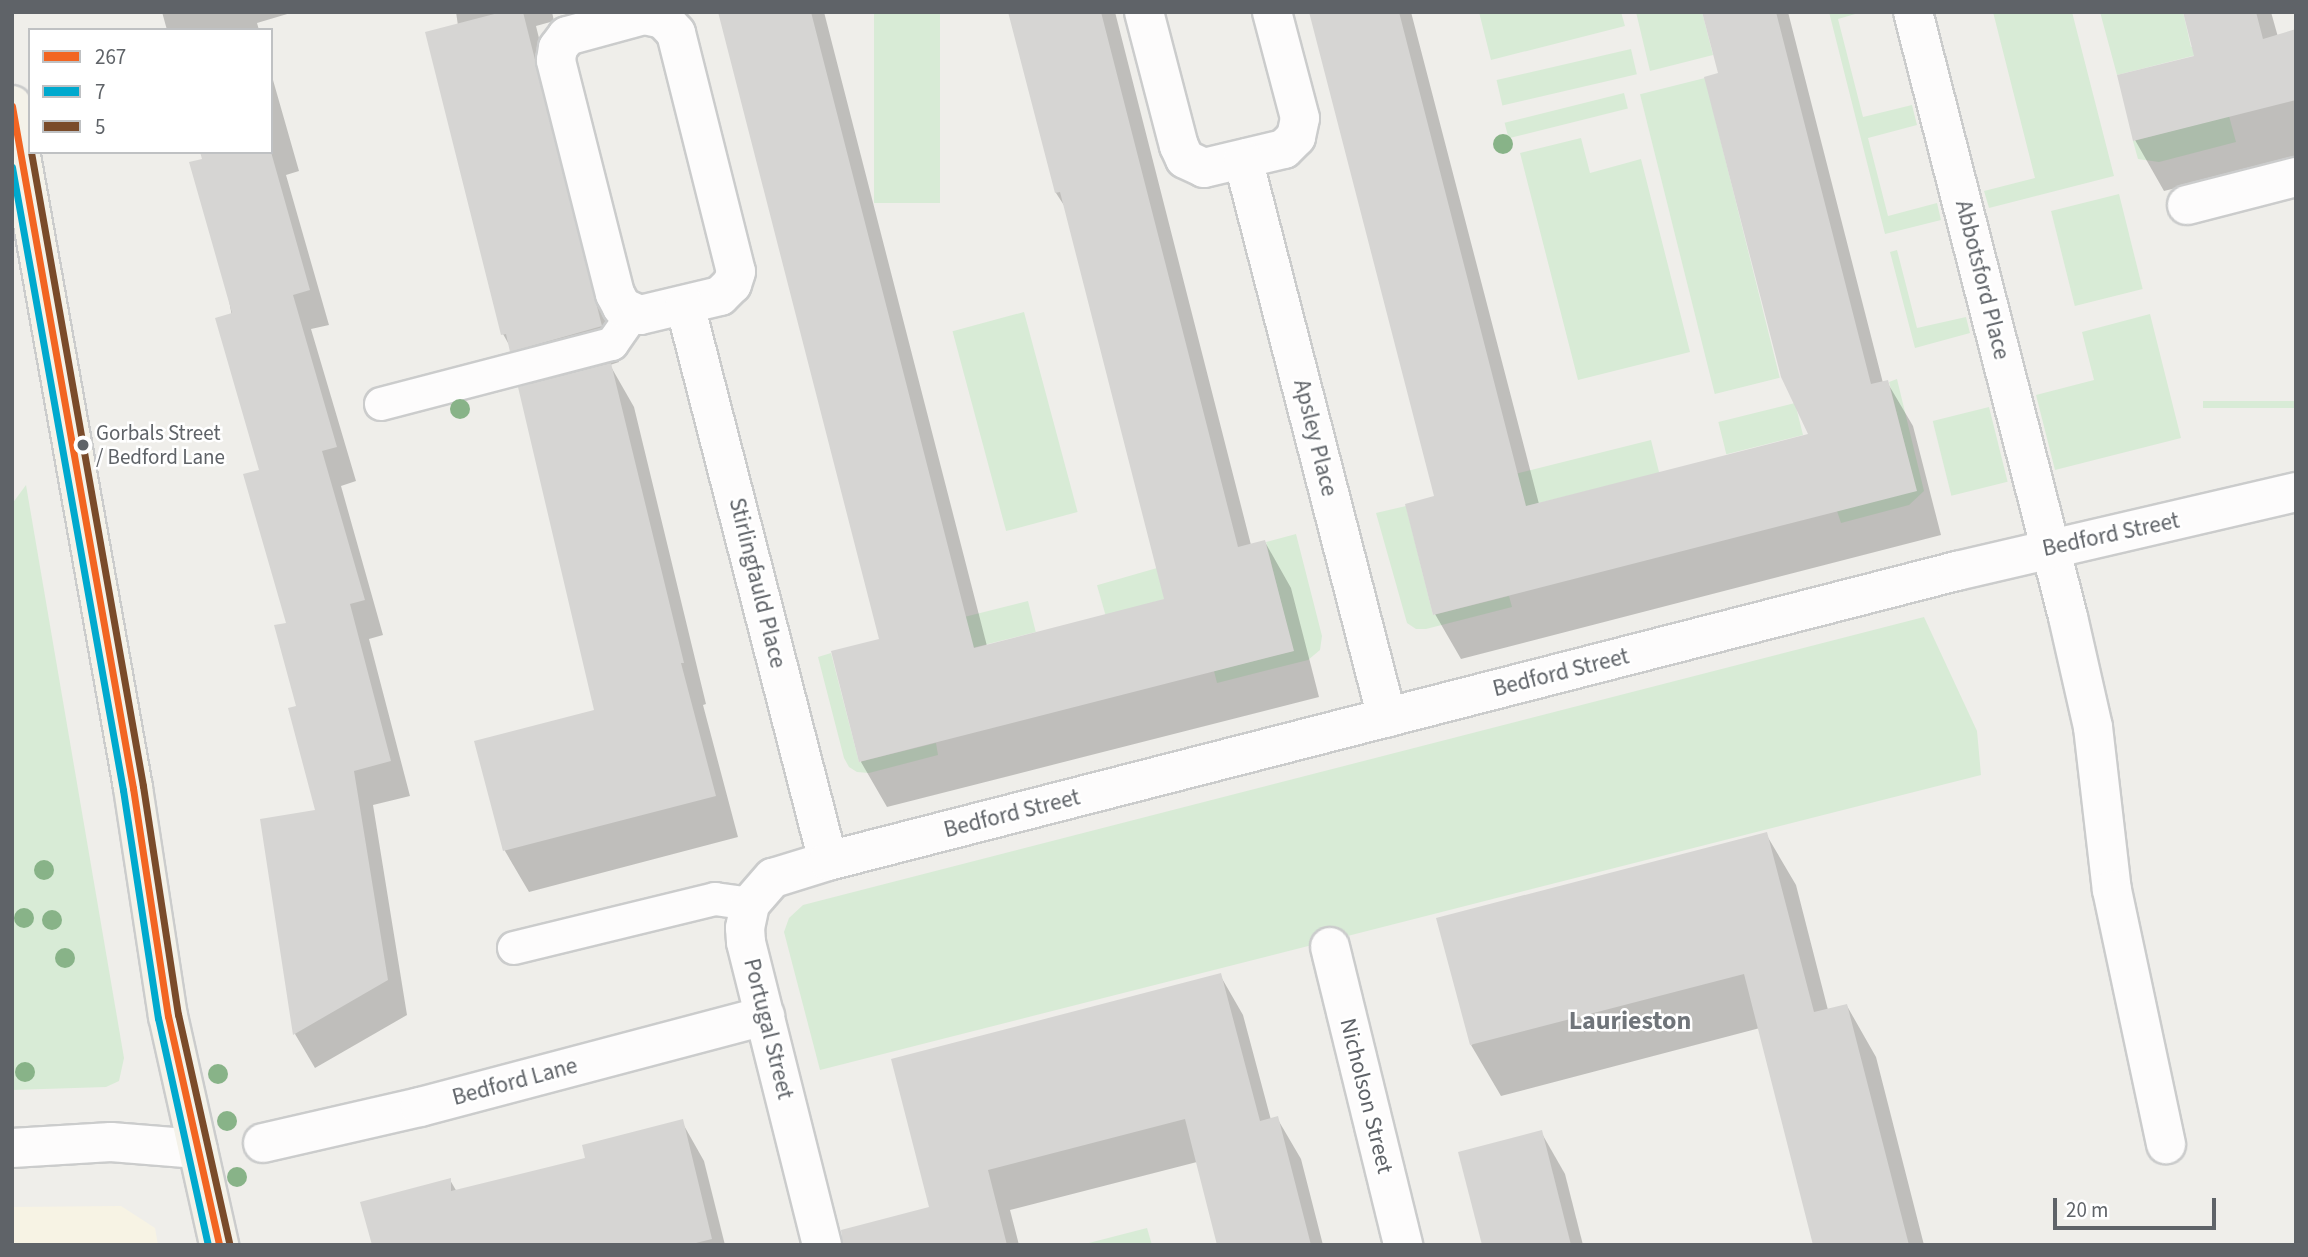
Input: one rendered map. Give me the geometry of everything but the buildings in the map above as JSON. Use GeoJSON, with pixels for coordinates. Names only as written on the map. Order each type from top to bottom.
{"type":"FeatureCollection","features":[{"type":"Feature","properties":{"kind":"main road"},"geometry":{"type":"LineString","coordinates":[[12,105],[134,788],[169,1016],[219,1245]]}},
{"type":"Feature","properties":{"kind":"street"},"geometry":{"type":"LineString","coordinates":[[1144,12],[1182,154],[1191,163],[1204,168],[1284,149],[1296,137],[1300,125],[1272,12]]}},
{"type":"Feature","properties":{"kind":"street","name":"Abbotsford Place"},"geometry":{"type":"LineString","coordinates":[[1913,12],[2093,727],[2112,890],[2166,1144]]}},
{"type":"Feature","properties":{"kind":"street"},"geometry":{"type":"LineString","coordinates":[[657,16],[668,22],[676,33],[736,266],[732,284],[720,296],[649,315],[633,314],[622,307],[615,294],[555,60],[558,48],[567,36],[619,17],[657,16]]}},
{"type":"Feature","properties":{"kind":"street","name":"Apsley Place"},"geometry":{"type":"LineString","coordinates":[[1243,159],[1387,718]]}},
{"type":"Feature","properties":{"kind":"street"},"geometry":{"type":"LineString","coordinates":[[2187,205],[2296,177]]}},
{"type":"Feature","properties":{"kind":"street","name":"Stirlingfauld Place"},"geometry":{"type":"LineString","coordinates":[[685,305],[828,861]]}},
{"type":"Feature","properties":{"kind":"street","name":"Bedford Street"},"geometry":{"type":"LineString","coordinates":[[828,861],[2049,548],[2296,492]]}},
{"type":"Feature","properties":{"kind":"street"},"geometry":{"type":"LineString","coordinates":[[750,904],[773,878],[828,861]]}},
{"type":"Feature","properties":{"kind":"street","name":"Portugal Street"},"geometry":{"type":"LineString","coordinates":[[750,904],[745,928],[746,942],[821,1244]]}},
{"type":"Feature","properties":{"kind":"street","name":"Nicholson Street"},"geometry":{"type":"LineString","coordinates":[[1330,947],[1403,1245]]}},
{"type":"Feature","properties":{"kind":"street","name":"Bedford Lane"},"geometry":{"type":"LineString","coordinates":[[264,1143],[419,1107],[765,1016]]}},
{"type":"Feature","properties":{"kind":"street"},"geometry":{"type":"LineString","coordinates":[[12,1148],[111,1142],[198,1149]]}},
{"type":"Feature","properties":{"kind":"lane"},"geometry":{"type":"LineString","coordinates":[[381,404],[612,344],[633,314]]}},
{"type":"Feature","properties":{"kind":"lane"},"geometry":{"type":"LineString","coordinates":[[514,947],[715,899],[750,904]]}},
{"type":"Feature","properties":{"kind":"shaded area"},"geometry":{"type":"Polygon","coordinates":[[[121,1206],[155,1228],[158,1245],[12,1245],[12,1207],[121,1206]]]}},
{"type":"Feature","properties":{"kind":"green space"},"geometry":{"type":"Polygon","coordinates":[[[874,12],[940,12],[940,203],[874,203],[874,12]]]}},
{"type":"Feature","properties":{"kind":"green space"},"geometry":{"type":"Polygon","coordinates":[[[1479,12],[1621,12],[1625,26],[1491,60],[1479,12]]]}},
{"type":"Feature","properties":{"kind":"green space"},"geometry":{"type":"Polygon","coordinates":[[[1636,12],[1702,12],[1713,55],[1650,71],[1636,12]]]}},
{"type":"Feature","properties":{"kind":"green space"},"geometry":{"type":"Polygon","coordinates":[[[1829,12],[1862,12],[1838,19],[1863,117],[1912,105],[1917,125],[1868,138],[1888,216],[1937,203],[1941,220],[1885,234],[1829,12]]]}},
{"type":"Feature","properties":{"kind":"green space"},"geometry":{"type":"Polygon","coordinates":[[[1993,12],[2072,12],[2114,176],[1989,208],[1984,191],[2035,178],[1993,12]]]}},
{"type":"Feature","properties":{"kind":"green space"},"geometry":{"type":"Polygon","coordinates":[[[2100,12],[2183,12],[2191,47],[2210,42],[2212,51],[2117,75],[2100,12]]]}},
{"type":"Feature","properties":{"kind":"green space"},"geometry":{"type":"Polygon","coordinates":[[[1631,49],[1637,74],[1502,105],[1497,80],[1631,49]]]}},
{"type":"Feature","properties":{"kind":"green space"},"geometry":{"type":"Polygon","coordinates":[[[1705,78],[1780,378],[1715,394],[1640,94],[1705,78]]]}},
{"type":"Feature","properties":{"kind":"green space"},"geometry":{"type":"Polygon","coordinates":[[[1624,93],[1628,109],[1509,138],[1505,123],[1624,93]]]}},
{"type":"Feature","properties":{"kind":"green space"},"geometry":{"type":"Polygon","coordinates":[[[2229,116],[2236,142],[2159,162],[2138,159],[2133,141],[2229,116]]]}},
{"type":"Feature","properties":{"kind":"green space"},"geometry":{"type":"Polygon","coordinates":[[[1581,138],[1590,173],[1641,159],[1690,352],[1578,380],[1520,153],[1581,138]]]}},
{"type":"Feature","properties":{"kind":"green space"},"geometry":{"type":"Polygon","coordinates":[[[2119,194],[2143,289],[2075,306],[2051,211],[2119,194]]]}},
{"type":"Feature","properties":{"kind":"green space"},"geometry":{"type":"Polygon","coordinates":[[[1897,250],[1917,328],[1966,317],[1970,333],[1915,348],[1890,252],[1897,250]]]}},
{"type":"Feature","properties":{"kind":"green space"},"geometry":{"type":"Polygon","coordinates":[[[1024,312],[1078,512],[1006,531],[953,331],[1024,312]]]}},
{"type":"Feature","properties":{"kind":"green space"},"geometry":{"type":"Polygon","coordinates":[[[2150,314],[2181,438],[2055,470],[2036,395],[2094,380],[2082,332],[2150,314]]]}},
{"type":"Feature","properties":{"kind":"green space"},"geometry":{"type":"Polygon","coordinates":[[[1897,379],[1924,491],[1909,505],[1841,523],[1837,511],[1916,490],[1889,382],[1897,379]]]}},
{"type":"Feature","properties":{"kind":"green space"},"geometry":{"type":"Polygon","coordinates":[[[2203,401],[2296,401],[2296,408],[2203,408],[2203,401]]]}},
{"type":"Feature","properties":{"kind":"green space"},"geometry":{"type":"Polygon","coordinates":[[[1795,403],[1803,435],[1726,454],[1718,422],[1795,403]]]}},
{"type":"Feature","properties":{"kind":"green space"},"geometry":{"type":"Polygon","coordinates":[[[1989,407],[2008,482],[1951,496],[1933,421],[1989,407]]]}},
{"type":"Feature","properties":{"kind":"green space"},"geometry":{"type":"Polygon","coordinates":[[[1651,440],[1659,473],[1505,511],[1497,478],[1651,440]]]}},
{"type":"Feature","properties":{"kind":"green space"},"geometry":{"type":"Polygon","coordinates":[[[26,485],[124,1058],[119,1081],[106,1087],[12,1090],[12,504],[26,485]]]}},
{"type":"Feature","properties":{"kind":"green space"},"geometry":{"type":"Polygon","coordinates":[[[1406,506],[1433,615],[1509,596],[1512,607],[1426,629],[1416,629],[1407,623],[1376,513],[1406,506]]]}},
{"type":"Feature","properties":{"kind":"green space"},"geometry":{"type":"Polygon","coordinates":[[[1296,534],[1322,636],[1320,650],[1308,660],[1217,683],[1214,671],[1293,651],[1266,542],[1296,534]]]}},
{"type":"Feature","properties":{"kind":"green space"},"geometry":{"type":"Polygon","coordinates":[[[1171,564],[1180,595],[1106,616],[1097,585],[1171,564]]]}},
{"type":"Feature","properties":{"kind":"green space"},"geometry":{"type":"Polygon","coordinates":[[[1028,601],[1036,632],[961,651],[953,620],[1028,601]]]}},
{"type":"Feature","properties":{"kind":"green space"},"geometry":{"type":"Polygon","coordinates":[[[1924,617],[1977,731],[1981,775],[820,1070],[784,932],[789,918],[803,905],[1924,617]]]}},
{"type":"Feature","properties":{"kind":"green space"},"geometry":{"type":"Polygon","coordinates":[[[831,653],[859,762],[936,743],[938,755],[869,773],[857,772],[849,767],[844,758],[818,657],[831,653]]]}},
{"type":"Feature","properties":{"kind":"green space"},"geometry":{"type":"Polygon","coordinates":[[[1147,1228],[1152,1245],[1081,1245],[1147,1228]]]}},
{"type":"Feature","properties":{"kind":"transit line","name":"267"},"geometry":{"type":"LineString","coordinates":[[12,106],[133,788],[168,1016],[219,1245]]}},
{"type":"Feature","properties":{"kind":"transit line","name":"5"},"geometry":{"type":"LineString","coordinates":[[31,154],[143,786],[178,1014],[229,1243]]}},
{"type":"Feature","properties":{"kind":"transit line","name":"7"},"geometry":{"type":"LineString","coordinates":[[12,167],[123,790],[158,1018],[208,1245]]}},
{"type":"Feature","properties":{"kind":"place","name":"Gorbals Street / Bedford Lane"},"geometry":{"type":"Point","coordinates":[83,445]}},
{"type":"Feature","properties":{"kind":"district","name":"Laurieston"},"geometry":{"type":"Point","coordinates":[1630,1021]}}]}
